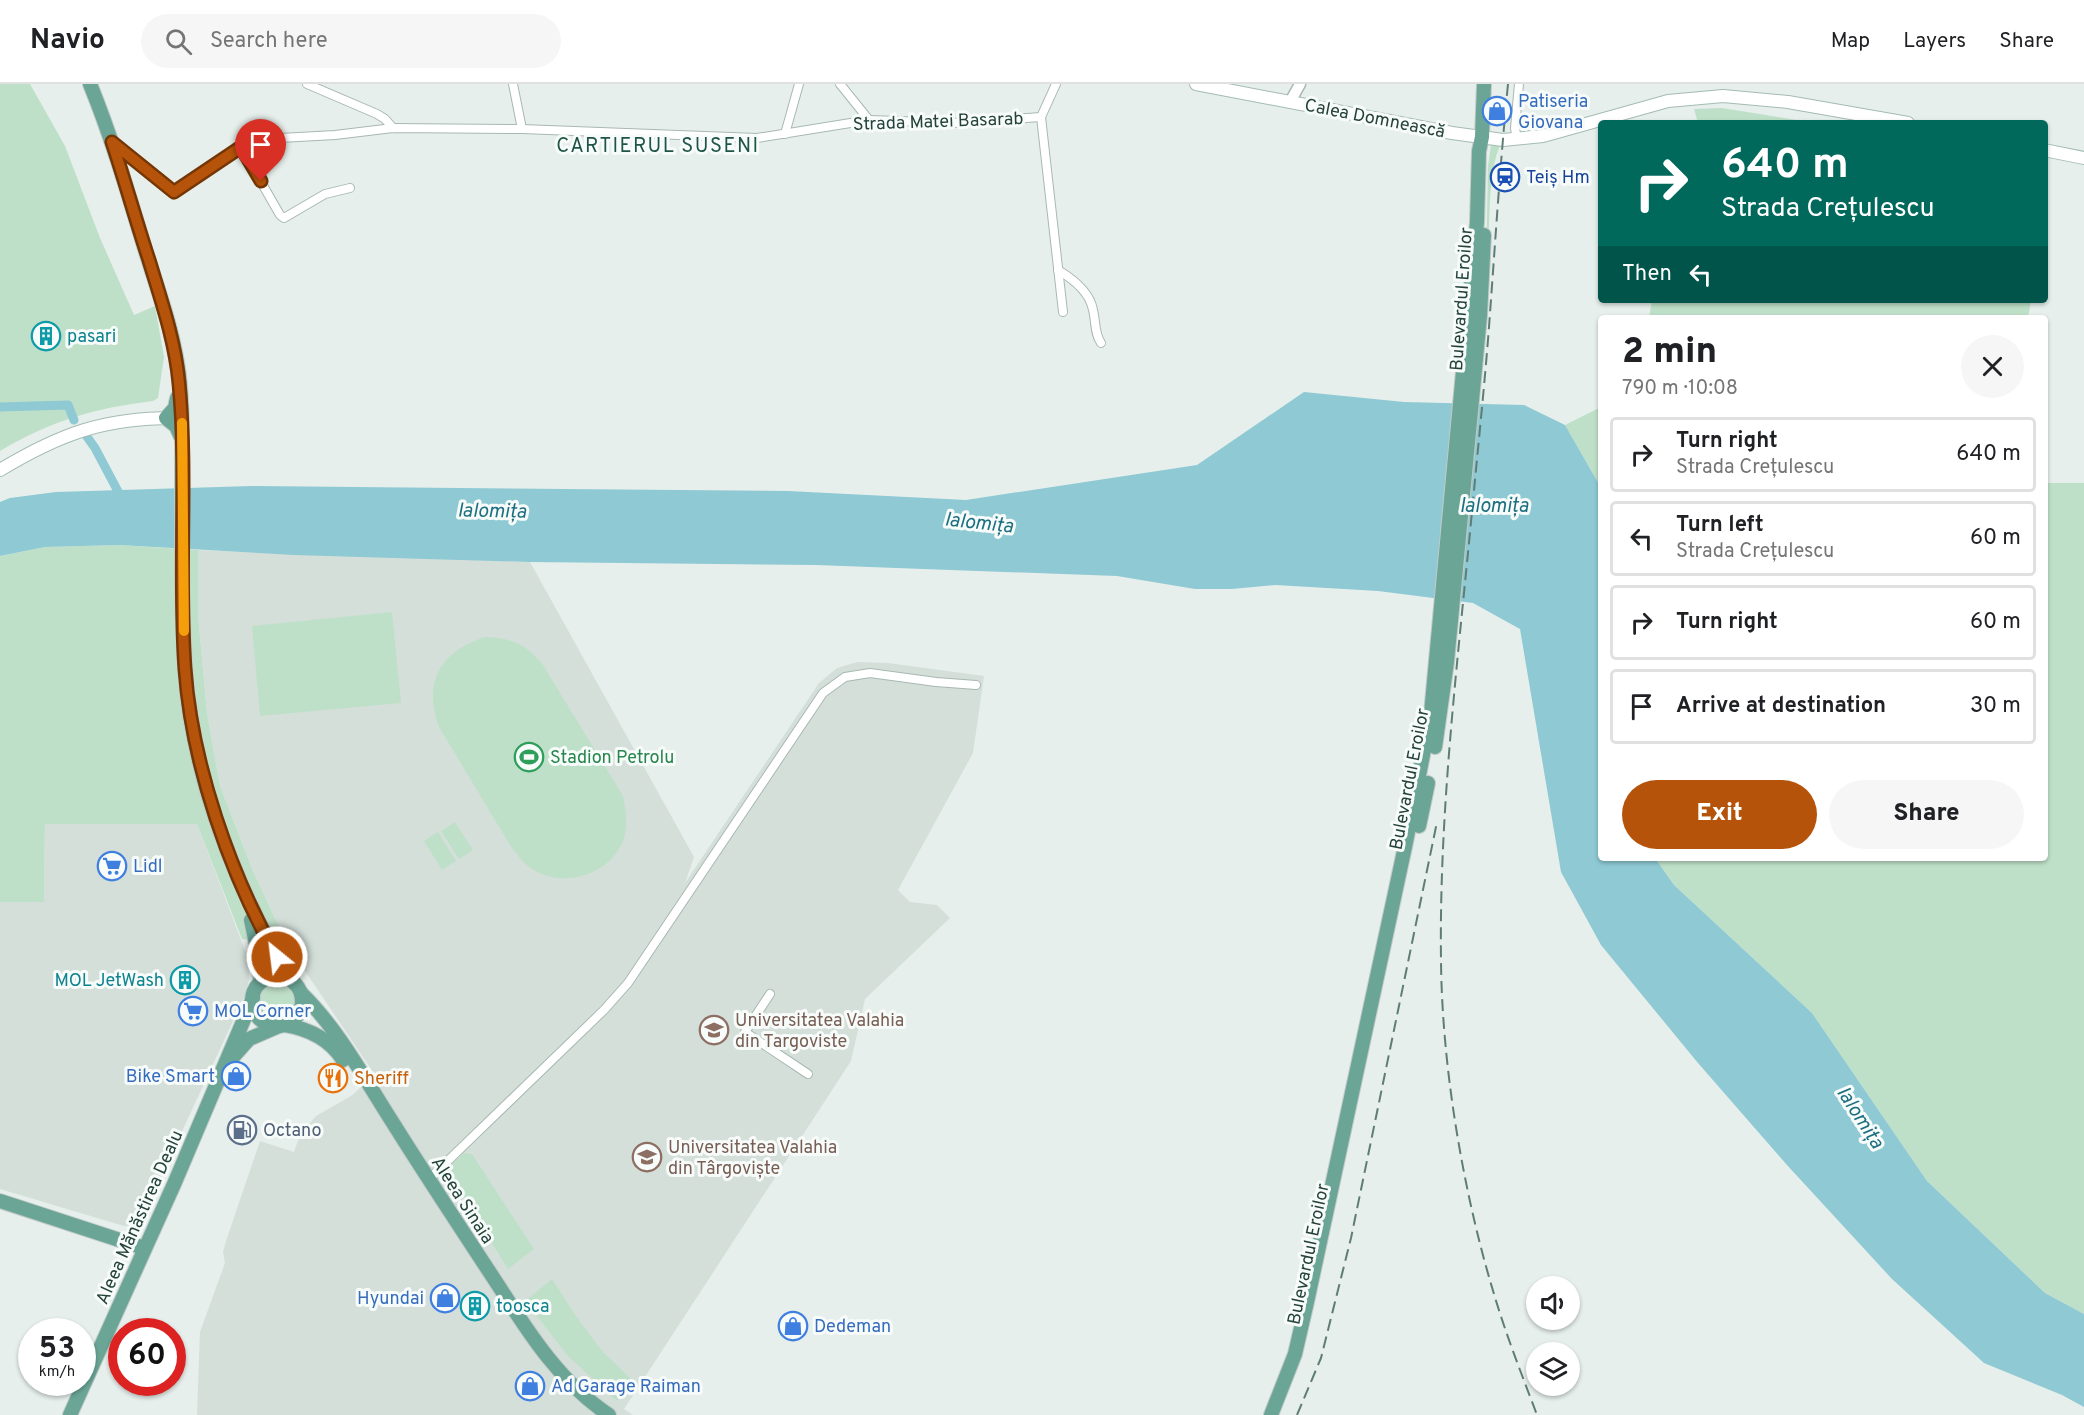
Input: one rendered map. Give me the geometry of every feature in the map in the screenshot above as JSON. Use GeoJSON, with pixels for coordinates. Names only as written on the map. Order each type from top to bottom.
{"type":"FeatureCollection","features":[{"type":"Feature","properties":{"kind":"main road"},"geometry":{"type":"LineString","coordinates":[[90,84],[112,142],[175,351],[180,384],[182,438],[185,668],[196,744],[214,809],[242,886],[256,942],[261,982]]}},
{"type":"Feature","properties":{"kind":"main road","name":"Calea Domnească"},"geometry":{"type":"LineString","coordinates":[[1196,84],[1453,125],[1482,137]]}},
{"type":"Feature","properties":{"kind":"main road","name":"Calea Domnească"},"geometry":{"type":"LineString","coordinates":[[1232,84],[1482,137]]}},
{"type":"Feature","properties":{"kind":"main road","name":"Bulevardul Eroilor"},"geometry":{"type":"LineString","coordinates":[[1280,1415],[1302,1356],[1318,1294],[1424,804],[1441,715],[1442,661],[1486,171],[1486,151],[1482,137],[1484,84]]}},
{"type":"Feature","properties":{"kind":"main road"},"geometry":{"type":"LineString","coordinates":[[1601,120],[1668,101],[1723,96],[1788,102],[1891,120]]}},
{"type":"Feature","properties":{"kind":"main road"},"geometry":{"type":"LineString","coordinates":[[1482,137],[1517,140],[1551,134],[1598,121]]}},
{"type":"Feature","properties":{"kind":"main road"},"geometry":{"type":"LineString","coordinates":[[2048,151],[2084,158]]}},
{"type":"Feature","properties":{"kind":"main road"},"geometry":{"type":"LineString","coordinates":[[166,418],[175,408],[180,384]]}},
{"type":"Feature","properties":{"kind":"main road"},"geometry":{"type":"LineString","coordinates":[[166,418],[177,426],[182,438]]}},
{"type":"Feature","properties":{"kind":"main road"},"geometry":{"type":"LineString","coordinates":[[0,470],[47,444],[81,430],[125,420],[181,418]]}},
{"type":"Feature","properties":{"kind":"main road","name":"Bulevardul Eroilor"},"geometry":{"type":"LineString","coordinates":[[1271,1415],[1295,1354],[1348,1118],[1425,753],[1442,661]]}},
{"type":"Feature","properties":{"kind":"main road","name":"Aleea Sinaia"},"geometry":{"type":"LineString","coordinates":[[242,886],[267,939],[298,989],[327,1022],[350,1054],[428,1180],[545,1354],[580,1393],[609,1415]]}},
{"type":"Feature","properties":{"kind":"main road"},"geometry":{"type":"LineString","coordinates":[[253,998],[261,982],[275,977],[289,980],[298,989],[301,1008],[292,1021],[282,1025]]}},
{"type":"Feature","properties":{"kind":"main road","name":"Aleea Sinaia"},"geometry":{"type":"LineString","coordinates":[[253,998],[255,1012],[259,1018],[272,1025],[303,1029],[330,1044],[340,1056],[421,1184],[539,1358],[570,1392],[597,1415]]}},
{"type":"Feature","properties":{"kind":"main road","name":"Aleea Mănăstirea Dealu"},"geometry":{"type":"LineString","coordinates":[[70,1415],[253,998]]}},
{"type":"Feature","properties":{"kind":"main road","name":"Aleea Mănăstirea Dealu"},"geometry":{"type":"LineString","coordinates":[[225,1066],[249,1039],[282,1025]]}},
{"type":"Feature","properties":{"kind":"main road"},"geometry":{"type":"LineString","coordinates":[[0,1201],[144,1248]]}},
{"type":"Feature","properties":{"kind":"street"},"geometry":{"type":"LineString","coordinates":[[307,84],[377,114],[393,128]]}},
{"type":"Feature","properties":{"kind":"street"},"geometry":{"type":"LineString","coordinates":[[513,84],[522,129]]}},
{"type":"Feature","properties":{"kind":"street"},"geometry":{"type":"LineString","coordinates":[[784,134],[799,84]]}},
{"type":"Feature","properties":{"kind":"street"},"geometry":{"type":"LineString","coordinates":[[840,84],[869,120]]}},
{"type":"Feature","properties":{"kind":"street","name":"Strada Matei Basarab"},"geometry":{"type":"LineString","coordinates":[[112,142],[174,192],[241,147],[262,139],[335,135],[393,128],[522,129],[757,138],[869,120],[954,123],[1041,117],[1056,84]]}},
{"type":"Feature","properties":{"kind":"street"},"geometry":{"type":"LineString","coordinates":[[1292,98],[1300,84]]}},
{"type":"Feature","properties":{"kind":"street"},"geometry":{"type":"LineString","coordinates":[[1517,140],[1515,128],[1519,84]]}},
{"type":"Feature","properties":{"kind":"street"},"geometry":{"type":"LineString","coordinates":[[1041,117],[1063,312]]}},
{"type":"Feature","properties":{"kind":"street"},"geometry":{"type":"LineString","coordinates":[[241,147],[280,215],[284,218],[325,194],[350,188]]}},
{"type":"Feature","properties":{"kind":"street"},"geometry":{"type":"LineString","coordinates":[[1058,270],[1081,288],[1092,303],[1097,337],[1101,343]]}},
{"type":"Feature","properties":{"kind":"street"},"geometry":{"type":"LineString","coordinates":[[428,1180],[604,1010],[628,983],[823,693],[845,677],[870,674],[976,685]]}},
{"type":"Feature","properties":{"kind":"street"},"geometry":{"type":"LineString","coordinates":[[770,994],[745,1032],[808,1074]]}},
{"type":"Feature","properties":{"kind":"shaded area"},"geometry":{"type":"Polygon","coordinates":[[[198,550],[530,562],[694,857],[685,883],[819,683],[837,668],[857,662],[888,663],[984,676],[973,753],[898,890],[910,902],[937,905],[950,918],[865,999],[851,1061],[624,1409],[633,1415],[197,1415],[200,1332],[225,1263],[223,1252],[226,1241],[260,1141],[294,1152],[300,1135],[316,1116],[351,1096],[375,1075],[287,944],[253,871],[220,786],[207,713],[198,614],[198,550]]]}},
{"type":"Feature","properties":{"kind":"shaded area"},"geometry":{"type":"Polygon","coordinates":[[[45,824],[197,824],[248,958],[249,980],[246,993],[141,1220],[134,1225],[124,1226],[0,1189],[0,902],[44,902],[45,824]]]}},
{"type":"Feature","properties":{"kind":"green space"},"geometry":{"type":"Polygon","coordinates":[[[0,84],[30,84],[65,146],[100,238],[134,315],[155,306],[164,357],[158,398],[153,401],[74,417],[37,432],[0,451],[0,84]]]}},
{"type":"Feature","properties":{"kind":"green space"},"geometry":{"type":"Polygon","coordinates":[[[1722,108],[1796,120],[1697,120],[1694,109],[1722,108]]]}},
{"type":"Feature","properties":{"kind":"green space"},"geometry":{"type":"Polygon","coordinates":[[[1491,145],[1500,146],[1493,169],[1490,197],[1488,251],[1491,252],[1487,316],[1485,315],[1488,166],[1491,145]]]}},
{"type":"Feature","properties":{"kind":"green space"},"geometry":{"type":"Polygon","coordinates":[[[1652,303],[2030,303],[2028,315],[1650,315],[1652,303]]]}},
{"type":"Feature","properties":{"kind":"green space"},"geometry":{"type":"Polygon","coordinates":[[[1598,408],[1598,483],[1565,425],[1598,408]]]}},
{"type":"Feature","properties":{"kind":"green space"},"geometry":{"type":"Polygon","coordinates":[[[2048,483],[2084,483],[2084,1314],[2045,1293],[1927,1181],[1812,1013],[1674,885],[1657,861],[2048,861],[2048,483]]]}},
{"type":"Feature","properties":{"kind":"green space"},"geometry":{"type":"Polygon","coordinates":[[[119,545],[198,550],[198,614],[207,713],[220,786],[253,871],[287,944],[267,942],[280,969],[262,972],[259,941],[242,939],[197,824],[45,824],[44,902],[0,902],[0,556],[45,547],[119,545]]]}},
{"type":"Feature","properties":{"kind":"green space"},"geometry":{"type":"Polygon","coordinates":[[[392,612],[401,703],[260,716],[252,626],[392,612]]]}},
{"type":"Feature","properties":{"kind":"green space","name":"Stadion Petrolu"},"geometry":{"type":"Polygon","coordinates":[[[485,637],[518,644],[531,652],[543,665],[623,796],[626,817],[624,838],[609,861],[586,875],[573,878],[546,876],[524,863],[511,847],[439,727],[434,711],[433,696],[434,682],[439,670],[457,651],[485,637]]]}},
{"type":"Feature","properties":{"kind":"green space"},"geometry":{"type":"Polygon","coordinates":[[[455,822],[473,850],[459,859],[441,831],[455,822]]]}},
{"type":"Feature","properties":{"kind":"green space"},"geometry":{"type":"Polygon","coordinates":[[[438,832],[456,861],[442,870],[424,841],[438,832]]]}},
{"type":"Feature","properties":{"kind":"green space"},"geometry":{"type":"Polygon","coordinates":[[[277,983],[290,988],[295,1001],[290,1014],[277,1019],[264,1014],[259,1001],[264,988],[277,983]]]}},
{"type":"Feature","properties":{"kind":"green space"},"geometry":{"type":"Polygon","coordinates":[[[464,1153],[472,1154],[534,1249],[508,1269],[446,1170],[464,1153]]]}},
{"type":"Feature","properties":{"kind":"green space"},"geometry":{"type":"Polygon","coordinates":[[[552,1279],[603,1352],[633,1381],[617,1401],[568,1356],[525,1301],[552,1279]]]}},
{"type":"Feature","properties":{"kind":"water","name":"Ialomița"},"geometry":{"type":"Polygon","coordinates":[[[1304,392],[1404,402],[1524,405],[1565,425],[1598,483],[1598,861],[1657,861],[1674,885],[1812,1013],[1927,1181],[2045,1293],[2084,1314],[2084,1407],[2062,1395],[1984,1363],[1892,1279],[1787,1165],[1698,1063],[1601,945],[1561,872],[1520,629],[1473,603],[1378,591],[1276,585],[1232,589],[1195,589],[1117,576],[816,565],[530,562],[294,555],[119,545],[45,547],[0,556],[0,502],[10,498],[56,492],[252,486],[788,491],[966,500],[1197,465],[1304,392]]]}},
{"type":"Feature","properties":{"kind":"waterway"},"geometry":{"type":"LineString","coordinates":[[0,407],[68,405],[74,420]]}},
{"type":"Feature","properties":{"kind":"waterway"},"geometry":{"type":"LineString","coordinates":[[85,434],[122,499]]}},
{"type":"Feature","properties":{"kind":"railway"},"geometry":{"type":"LineString","coordinates":[[1508,84],[1485,376],[1450,741],[1443,851],[1441,961],[1445,1043],[1464,1172],[1494,1294],[1537,1415]]}},
{"type":"Feature","properties":{"kind":"railway"},"geometry":{"type":"LineString","coordinates":[[1297,1415],[1321,1358],[1351,1238],[1437,822]]}},
{"type":"Feature","properties":{"kind":"slow traffic"},"geometry":{"type":"LineString","coordinates":[[182,423],[184,631]]}},
{"type":"Feature","properties":{"kind":"place","name":"Patiseria Giovana"},"geometry":{"type":"Point","coordinates":[1497,111]}},
{"type":"Feature","properties":{"kind":"place","name":"Teiș Hm"},"geometry":{"type":"Point","coordinates":[1505,177]}},
{"type":"Feature","properties":{"kind":"place","name":"pasari"},"geometry":{"type":"Point","coordinates":[46,336]}},
{"type":"Feature","properties":{"kind":"place","name":"Stadion Petrolu"},"geometry":{"type":"Point","coordinates":[529,757]}},
{"type":"Feature","properties":{"kind":"place","name":"Lidl"},"geometry":{"type":"Point","coordinates":[112,866]}},
{"type":"Feature","properties":{"kind":"place","name":"MOL JetWash"},"geometry":{"type":"Point","coordinates":[185,980]}},
{"type":"Feature","properties":{"kind":"place","name":"MOL Corner"},"geometry":{"type":"Point","coordinates":[193,1011]}},
{"type":"Feature","properties":{"kind":"place","name":"Universitatea Valahia din Targoviste"},"geometry":{"type":"Point","coordinates":[714,1030]}},
{"type":"Feature","properties":{"kind":"place","name":"Bike Smart"},"geometry":{"type":"Point","coordinates":[236,1076]}},
{"type":"Feature","properties":{"kind":"place","name":"Sheriff"},"geometry":{"type":"Point","coordinates":[333,1078]}},
{"type":"Feature","properties":{"kind":"place","name":"Octano"},"geometry":{"type":"Point","coordinates":[242,1130]}},
{"type":"Feature","properties":{"kind":"place","name":"Universitatea Valahia din Târgoviște"},"geometry":{"type":"Point","coordinates":[647,1157]}},
{"type":"Feature","properties":{"kind":"place","name":"Hyundai"},"geometry":{"type":"Point","coordinates":[445,1298]}},
{"type":"Feature","properties":{"kind":"place","name":"toosca"},"geometry":{"type":"Point","coordinates":[475,1306]}},
{"type":"Feature","properties":{"kind":"place","name":"Dedeman"},"geometry":{"type":"Point","coordinates":[793,1326]}},
{"type":"Feature","properties":{"kind":"place","name":"Ad Garage Raiman"},"geometry":{"type":"Point","coordinates":[530,1386]}},
{"type":"Feature","properties":{"kind":"district","name":"CARTIERUL SUSENI"},"geometry":{"type":"Point","coordinates":[658,145]}},
{"type":"Feature","properties":{"kind":"route"},"geometry":{"type":"LineString","coordinates":[[261,181],[241,147],[174,192],[112,142],[164,310],[177,360],[182,438],[185,668],[196,744],[214,809],[242,886],[277,957]]}}]}
